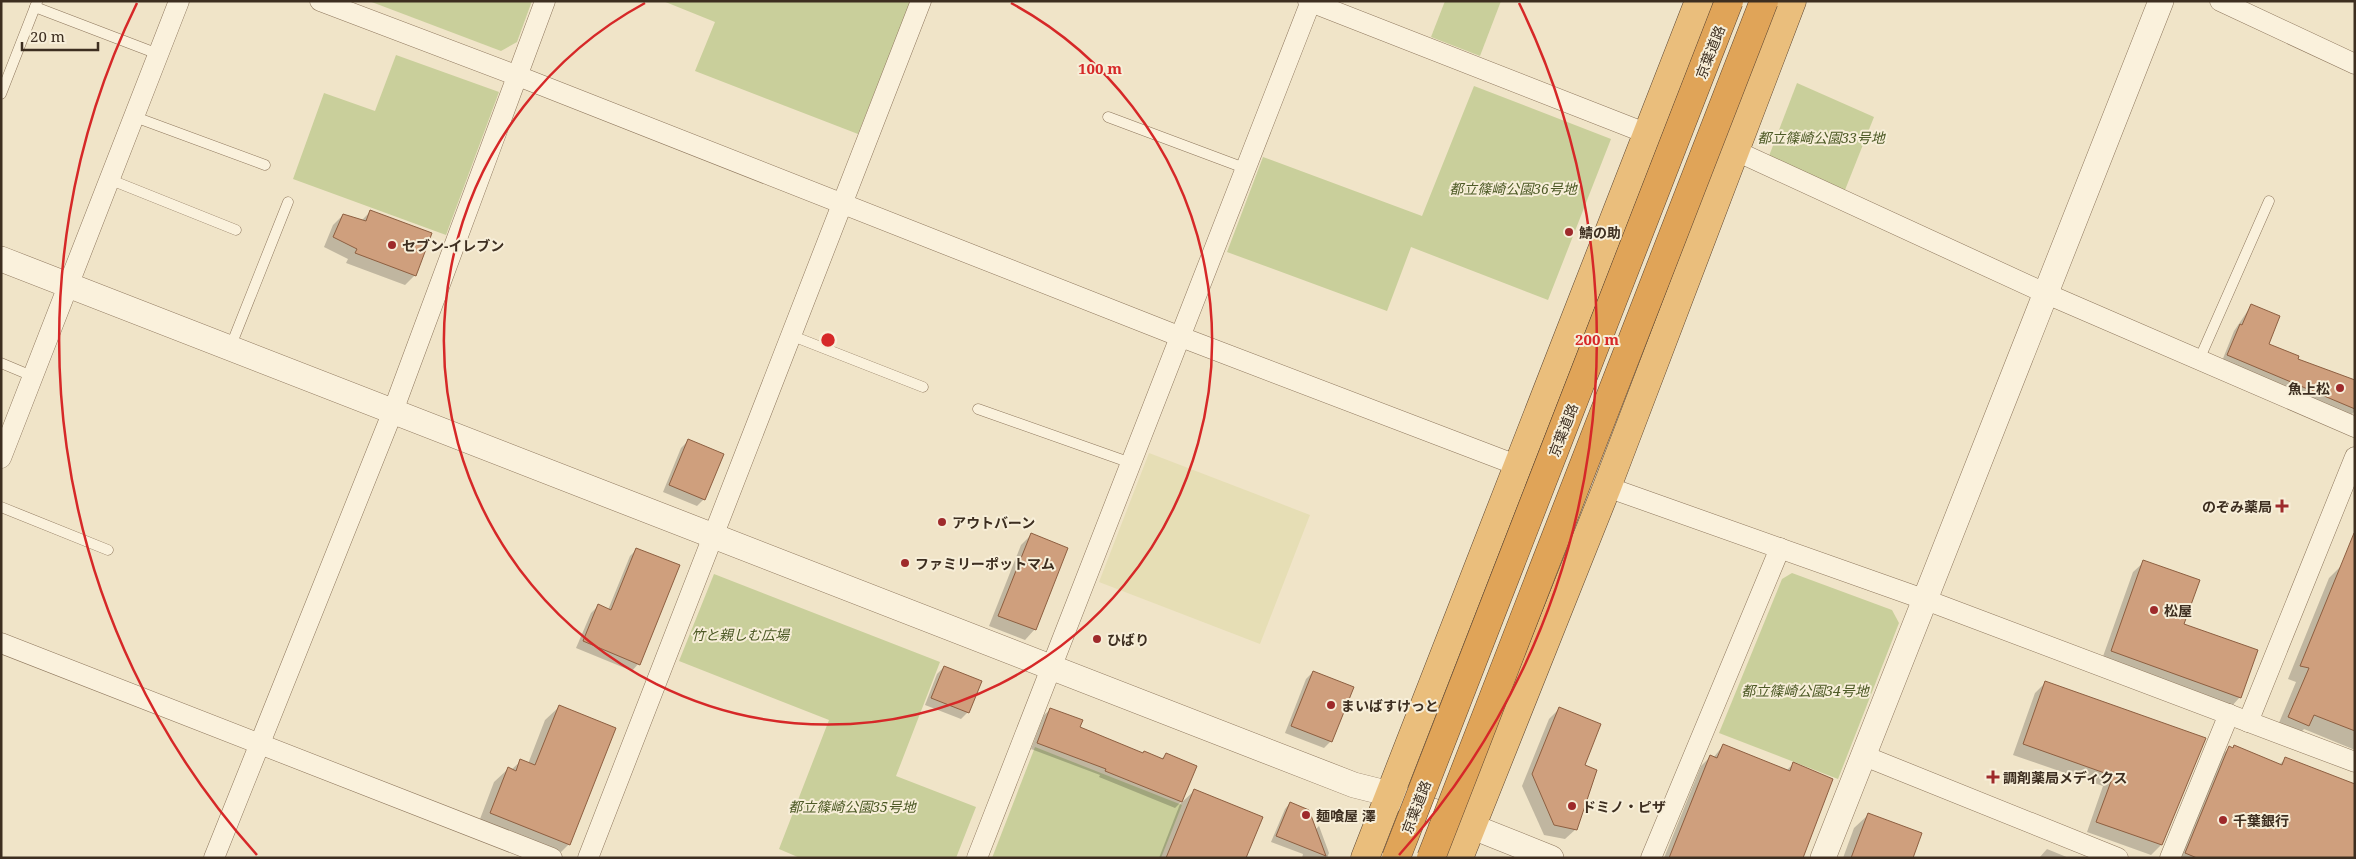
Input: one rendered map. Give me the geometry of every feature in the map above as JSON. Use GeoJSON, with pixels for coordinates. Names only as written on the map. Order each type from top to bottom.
{"type":"FeatureCollection","features":[{"type":"Feature","properties":{"kind":"highway","name":"京葉道路"},"geometry":{"type":"LineString","coordinates":[[1365,858],[1519,466],[1698,1]]}},
{"type":"Feature","properties":{"kind":"highway","name":"京葉道路"},"geometry":{"type":"LineString","coordinates":[[1396,858],[1730,1]]}},
{"type":"Feature","properties":{"kind":"highway"},"geometry":{"type":"LineString","coordinates":[[1431,858],[1764,1]]}},
{"type":"Feature","properties":{"kind":"highway"},"geometry":{"type":"LineString","coordinates":[[1459,858],[1607,487],[1792,1]]}},
{"type":"Feature","properties":{"kind":"street"},"geometry":{"type":"LineString","coordinates":[[1,458],[111,180],[179,1]]}},
{"type":"Feature","properties":{"kind":"street"},"geometry":{"type":"LineString","coordinates":[[320,1],[518,76],[1181,337],[1519,466]]}},
{"type":"Feature","properties":{"kind":"street"},"geometry":{"type":"LineString","coordinates":[[214,858],[393,411],[545,1]]}},
{"type":"Feature","properties":{"kind":"street"},"geometry":{"type":"LineString","coordinates":[[588,858],[921,1]]}},
{"type":"Feature","properties":{"kind":"street"},"geometry":{"type":"LineString","coordinates":[[1823,858],[1862,754],[1926,600],[2161,1]]}},
{"type":"Feature","properties":{"kind":"street"},"geometry":{"type":"LineString","coordinates":[[2220,1],[2355,64]]}},
{"type":"Feature","properties":{"kind":"street"},"geometry":{"type":"LineString","coordinates":[[977,858],[1247,169],[1310,2],[1648,134]]}},
{"type":"Feature","properties":{"kind":"street"},"geometry":{"type":"LineString","coordinates":[[1736,151],[2047,294],[2355,427]]}},
{"type":"Feature","properties":{"kind":"street"},"geometry":{"type":"LineString","coordinates":[[1,259],[1354,785],[1390,794],[1551,858]]}},
{"type":"Feature","properties":{"kind":"street"},"geometry":{"type":"LineString","coordinates":[[2248,722],[2355,457]]}},
{"type":"Feature","properties":{"kind":"street"},"geometry":{"type":"LineString","coordinates":[[1607,487],[1926,600],[2355,762]]}},
{"type":"Feature","properties":{"kind":"street"},"geometry":{"type":"LineString","coordinates":[[1651,858],[1780,548]]}},
{"type":"Feature","properties":{"kind":"street"},"geometry":{"type":"LineString","coordinates":[[1,643],[552,858]]}},
{"type":"Feature","properties":{"kind":"street"},"geometry":{"type":"LineString","coordinates":[[2170,858],[2229,714]]}},
{"type":"Feature","properties":{"kind":"street"},"geometry":{"type":"LineString","coordinates":[[1862,754],[2118,858]]}},
{"type":"Feature","properties":{"kind":"lane"},"geometry":{"type":"LineString","coordinates":[[1,94],[36,4],[158,54]]}},
{"type":"Feature","properties":{"kind":"lane"},"geometry":{"type":"LineString","coordinates":[[135,117],[265,165]]}},
{"type":"Feature","properties":{"kind":"lane"},"geometry":{"type":"LineString","coordinates":[[1108,117],[1247,169]]}},
{"type":"Feature","properties":{"kind":"lane"},"geometry":{"type":"LineString","coordinates":[[111,180],[236,230]]}},
{"type":"Feature","properties":{"kind":"lane"},"geometry":{"type":"LineString","coordinates":[[2199,360],[2269,201]]}},
{"type":"Feature","properties":{"kind":"lane"},"geometry":{"type":"LineString","coordinates":[[230,348],[288,202]]}},
{"type":"Feature","properties":{"kind":"lane"},"geometry":{"type":"LineString","coordinates":[[790,335],[923,387]]}},
{"type":"Feature","properties":{"kind":"lane"},"geometry":{"type":"LineString","coordinates":[[1,363],[32,376]]}},
{"type":"Feature","properties":{"kind":"lane"},"geometry":{"type":"LineString","coordinates":[[978,408],[1131,463]]}},
{"type":"Feature","properties":{"kind":"lane"},"geometry":{"type":"LineString","coordinates":[[1,507],[108,550]]}},
{"type":"Feature","properties":{"kind":"shaded area"},"geometry":{"type":"Polygon","coordinates":[[[1149,453],[1310,515],[1260,644],[1099,582],[1149,453]]]}},
{"type":"Feature","properties":{"kind":"green space"},"geometry":{"type":"Polygon","coordinates":[[[369,1],[532,1],[517,42],[501,51],[369,1]]]}},
{"type":"Feature","properties":{"kind":"green space"},"geometry":{"type":"Polygon","coordinates":[[[663,1],[911,1],[858,134],[695,71],[715,22],[663,1]]]}},
{"type":"Feature","properties":{"kind":"green space"},"geometry":{"type":"Polygon","coordinates":[[[1445,1],[1501,1],[1480,56],[1431,37],[1445,1]]]}},
{"type":"Feature","properties":{"kind":"green space"},"geometry":{"type":"Polygon","coordinates":[[[396,55],[499,92],[446,235],[293,179],[324,93],[375,111],[396,55]]]}},
{"type":"Feature","properties":{"kind":"green space","name":"都立篠崎公園33号地"},"geometry":{"type":"Polygon","coordinates":[[[1797,83],[1874,117],[1845,190],[1769,156],[1797,83]]]}},
{"type":"Feature","properties":{"kind":"green space","name":"都立篠崎公園36号地"},"geometry":{"type":"Polygon","coordinates":[[[1474,86],[1611,139],[1548,300],[1411,247],[1387,311],[1227,252],[1263,157],[1422,216],[1474,86]]]}},
{"type":"Feature","properties":{"kind":"green space","name":"都立篠崎公園34号地"},"geometry":{"type":"Polygon","coordinates":[[[1792,573],[1892,610],[1899,623],[1838,779],[1719,733],[1782,579],[1792,573]]]}},
{"type":"Feature","properties":{"kind":"green space","name":"都立篠崎公園35号地"},"geometry":{"type":"Polygon","coordinates":[[[714,574],[940,662],[896,776],[976,807],[956,858],[800,858],[779,849],[829,720],[679,661],[714,574]]]}},
{"type":"Feature","properties":{"kind":"green space"},"geometry":{"type":"Polygon","coordinates":[[[1035,747],[1182,805],[1161,858],[992,858],[1035,747]]]}},
{"type":"Feature","properties":{"kind":"building"},"geometry":{"type":"Polygon","coordinates":[[[370,210],[432,233],[416,276],[355,253],[357,249],[333,237],[343,214],[366,221],[370,210]]]}},
{"type":"Feature","properties":{"kind":"building"},"geometry":{"type":"Polygon","coordinates":[[[2251,304],[2280,316],[2269,344],[2299,356],[2298,359],[2355,380],[2355,409],[2227,355],[2251,304]]]}},
{"type":"Feature","properties":{"kind":"building"},"geometry":{"type":"Polygon","coordinates":[[[688,439],[724,454],[705,500],[669,485],[688,439]]]}},
{"type":"Feature","properties":{"kind":"building"},"geometry":{"type":"Polygon","coordinates":[[[1031,533],[1068,548],[1036,630],[998,616],[1031,533]]]}},
{"type":"Feature","properties":{"kind":"building"},"geometry":{"type":"Polygon","coordinates":[[[2354,533],[2355,731],[2314,715],[2309,726],[2288,717],[2309,668],[2300,666],[2354,533]]]}},
{"type":"Feature","properties":{"kind":"building"},"geometry":{"type":"Polygon","coordinates":[[[636,548],[680,565],[640,665],[583,641],[598,604],[611,610],[636,548]]]}},
{"type":"Feature","properties":{"kind":"building"},"geometry":{"type":"Polygon","coordinates":[[[2143,560],[2200,580],[2184,624],[2258,650],[2241,698],[2111,651],[2143,560]]]}},
{"type":"Feature","properties":{"kind":"building"},"geometry":{"type":"Polygon","coordinates":[[[944,666],[982,681],[969,713],[931,698],[944,666]]]}},
{"type":"Feature","properties":{"kind":"building"},"geometry":{"type":"Polygon","coordinates":[[[1313,671],[1354,687],[1332,742],[1291,726],[1313,671]]]}},
{"type":"Feature","properties":{"kind":"building"},"geometry":{"type":"Polygon","coordinates":[[[2045,681],[2206,738],[2162,845],[2096,822],[2113,776],[2023,744],[2045,681]]]}},
{"type":"Feature","properties":{"kind":"building"},"geometry":{"type":"Polygon","coordinates":[[[559,705],[616,728],[570,845],[490,813],[508,767],[516,771],[520,759],[535,765],[559,705]]]}},
{"type":"Feature","properties":{"kind":"building"},"geometry":{"type":"Polygon","coordinates":[[[1559,707],[1601,724],[1585,765],[1597,770],[1577,830],[1554,825],[1532,774],[1559,707]]]}},
{"type":"Feature","properties":{"kind":"building"},"geometry":{"type":"Polygon","coordinates":[[[1050,708],[1083,720],[1080,727],[1143,753],[1144,751],[1163,759],[1166,753],[1197,766],[1182,802],[1105,771],[1106,769],[1037,743],[1050,708]]]}},
{"type":"Feature","properties":{"kind":"building"},"geometry":{"type":"Polygon","coordinates":[[[1723,744],[1790,771],[1793,762],[1833,779],[1803,858],[1669,858],[1710,755],[1717,758],[1723,744]]]}},
{"type":"Feature","properties":{"kind":"building"},"geometry":{"type":"Polygon","coordinates":[[[2234,745],[2282,765],[2285,757],[2355,784],[2355,858],[2197,858],[2185,853],[2229,746],[2233,748],[2234,745]]]}},
{"type":"Feature","properties":{"kind":"building"},"geometry":{"type":"Polygon","coordinates":[[[1194,789],[1263,817],[1246,858],[1166,858],[1194,789]]]}},
{"type":"Feature","properties":{"kind":"building"},"geometry":{"type":"Polygon","coordinates":[[[1290,802],[1309,810],[1326,856],[1276,836],[1290,802]]]}},
{"type":"Feature","properties":{"kind":"building"},"geometry":{"type":"Polygon","coordinates":[[[1868,813],[1922,833],[1913,858],[1851,858],[1868,813]]]}},
{"type":"Feature","properties":{"kind":"place","name":"鯖の助"},"geometry":{"type":"Point","coordinates":[1569,232]}},
{"type":"Feature","properties":{"kind":"place","name":"セブン-イレブン"},"geometry":{"type":"Point","coordinates":[392,245]}},
{"type":"Feature","properties":{"kind":"place","name":"魚上松"},"geometry":{"type":"Point","coordinates":[2340,388]}},
{"type":"Feature","properties":{"kind":"place","name":"のぞみ薬局"},"geometry":{"type":"Point","coordinates":[2282,506]}},
{"type":"Feature","properties":{"kind":"place","name":"アウトバーン"},"geometry":{"type":"Point","coordinates":[942,522]}},
{"type":"Feature","properties":{"kind":"place","name":"ファミリーポットマム"},"geometry":{"type":"Point","coordinates":[905,563]}},
{"type":"Feature","properties":{"kind":"place","name":"松屋"},"geometry":{"type":"Point","coordinates":[2154,610]}},
{"type":"Feature","properties":{"kind":"place","name":"ひばり"},"geometry":{"type":"Point","coordinates":[1097,639]}},
{"type":"Feature","properties":{"kind":"place","name":"まいばすけっと"},"geometry":{"type":"Point","coordinates":[1331,705]}},
{"type":"Feature","properties":{"kind":"place","name":"調剤薬局メディクス"},"geometry":{"type":"Point","coordinates":[1993,777]}},
{"type":"Feature","properties":{"kind":"place","name":"ドミノ・ピザ"},"geometry":{"type":"Point","coordinates":[1572,806]}},
{"type":"Feature","properties":{"kind":"place","name":"麺喰屋 澤"},"geometry":{"type":"Point","coordinates":[1306,815]}},
{"type":"Feature","properties":{"kind":"place","name":"千葉銀行"},"geometry":{"type":"Point","coordinates":[2223,820]}},
{"type":"Feature","properties":{"kind":"park label","name":"竹と親しむ広場"},"geometry":{"type":"Point","coordinates":[740,634]}}]}
